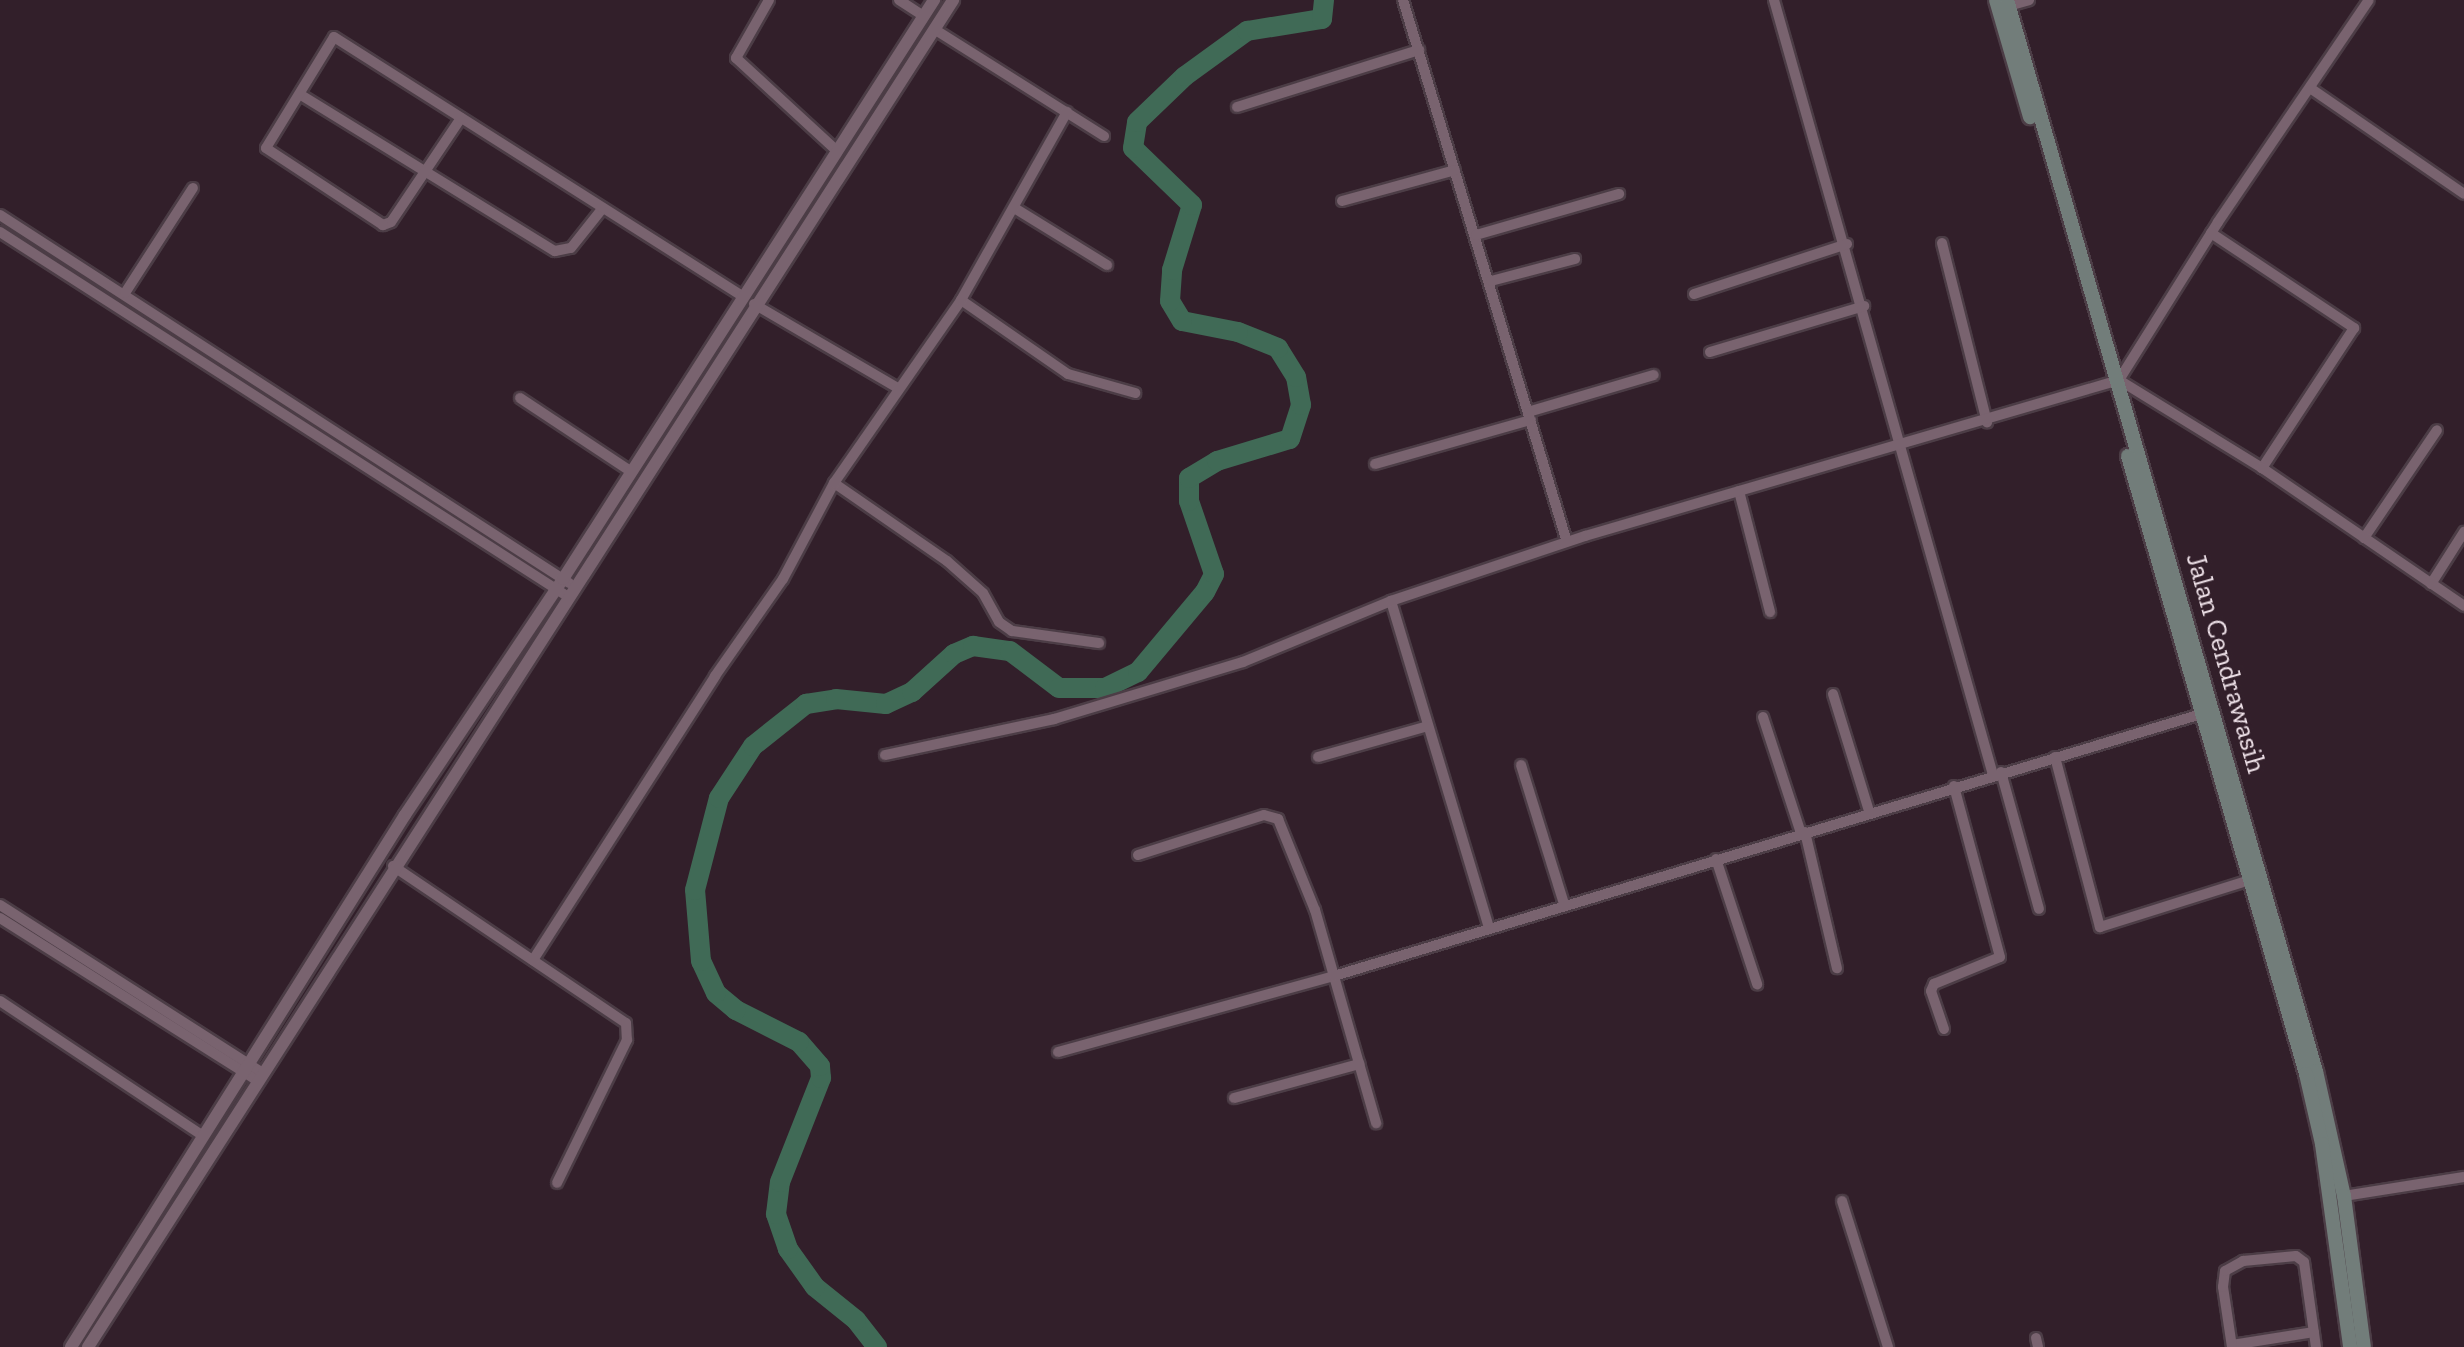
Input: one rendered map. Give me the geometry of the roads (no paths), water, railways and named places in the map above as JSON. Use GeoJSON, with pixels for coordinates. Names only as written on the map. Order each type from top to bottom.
{"type":"FeatureCollection","features":[{"type":"Feature","properties":{"kind":"main road","name":"Jalan Cendrawasih"},"geometry":{"type":"LineString","coordinates":[[2003,4],[2208,712],[2308,1039],[2344,1196],[2364,1347]]}},
{"type":"Feature","properties":{"kind":"main road","name":"Jalan Cendrawasih"},"geometry":{"type":"LineString","coordinates":[[2208,712],[2322,1144],[2350,1347]]}},
{"type":"Feature","properties":{"kind":"street"},"geometry":{"type":"LineString","coordinates":[[769,0],[736,58],[835,149]]}},
{"type":"Feature","properties":{"kind":"street"},"geometry":{"type":"LineString","coordinates":[[899,0],[924,16]]}},
{"type":"Feature","properties":{"kind":"street"},"geometry":{"type":"LineString","coordinates":[[71,1347],[141,1252],[259,1076],[393,866],[742,296],[934,0]]}},
{"type":"Feature","properties":{"kind":"street"},"geometry":{"type":"LineString","coordinates":[[88,1347],[202,1135],[245,1068],[953,0]]}},
{"type":"Feature","properties":{"kind":"street"},"geometry":{"type":"LineString","coordinates":[[1403,0],[1491,281],[1567,542]]}},
{"type":"Feature","properties":{"kind":"street"},"geometry":{"type":"LineString","coordinates":[[1774,0],[2039,909]]}},
{"type":"Feature","properties":{"kind":"street"},"geometry":{"type":"LineString","coordinates":[[2003,4],[2029,0]]}},
{"type":"Feature","properties":{"kind":"street"},"geometry":{"type":"LineString","coordinates":[[885,755],[1054,719],[1243,662],[1391,601],[1567,542],[1987,422],[2114,382],[2369,0]]}},
{"type":"Feature","properties":{"kind":"street"},"geometry":{"type":"LineString","coordinates":[[934,29],[1104,136]]}},
{"type":"Feature","properties":{"kind":"street"},"geometry":{"type":"LineString","coordinates":[[461,118],[391,222],[379,224],[266,150],[334,37],[742,296]]}},
{"type":"Feature","properties":{"kind":"street"},"geometry":{"type":"LineString","coordinates":[[1237,107],[1419,50]]}},
{"type":"Feature","properties":{"kind":"street"},"geometry":{"type":"LineString","coordinates":[[2310,88],[2464,194]]}},
{"type":"Feature","properties":{"kind":"street"},"geometry":{"type":"LineString","coordinates":[[301,95],[555,251],[571,248],[602,209]]}},
{"type":"Feature","properties":{"kind":"street"},"geometry":{"type":"LineString","coordinates":[[533,960],[715,676],[783,579],[834,483],[961,300],[1016,209],[1067,112]]}},
{"type":"Feature","properties":{"kind":"street"},"geometry":{"type":"LineString","coordinates":[[1342,201],[1455,170]]}},
{"type":"Feature","properties":{"kind":"street"},"geometry":{"type":"LineString","coordinates":[[125,293],[193,188]]}},
{"type":"Feature","properties":{"kind":"street"},"geometry":{"type":"LineString","coordinates":[[1476,235],[1619,194]]}},
{"type":"Feature","properties":{"kind":"street"},"geometry":{"type":"LineString","coordinates":[[1016,209],[1107,265]]}},
{"type":"Feature","properties":{"kind":"street"},"geometry":{"type":"LineString","coordinates":[[0,215],[125,293],[565,588]]}},
{"type":"Feature","properties":{"kind":"street"},"geometry":{"type":"LineString","coordinates":[[0,232],[565,588]]}},
{"type":"Feature","properties":{"kind":"street"},"geometry":{"type":"LineString","coordinates":[[2211,233],[2354,328],[2262,468]]}},
{"type":"Feature","properties":{"kind":"street"},"geometry":{"type":"LineString","coordinates":[[1942,243],[1987,422]]}},
{"type":"Feature","properties":{"kind":"street"},"geometry":{"type":"LineString","coordinates":[[1694,294],[1847,244]]}},
{"type":"Feature","properties":{"kind":"street"},"geometry":{"type":"LineString","coordinates":[[1491,281],[1575,259]]}},
{"type":"Feature","properties":{"kind":"street"},"geometry":{"type":"LineString","coordinates":[[961,300],[1068,374],[1135,393]]}},
{"type":"Feature","properties":{"kind":"street"},"geometry":{"type":"LineString","coordinates":[[754,304],[898,388]]}},
{"type":"Feature","properties":{"kind":"street"},"geometry":{"type":"LineString","coordinates":[[1710,352],[1864,306]]}},
{"type":"Feature","properties":{"kind":"street"},"geometry":{"type":"LineString","coordinates":[[1375,464],[1654,375]]}},
{"type":"Feature","properties":{"kind":"street"},"geometry":{"type":"LineString","coordinates":[[2114,382],[2262,468],[2464,606]]}},
{"type":"Feature","properties":{"kind":"street"},"geometry":{"type":"LineString","coordinates":[[520,398],[632,472]]}},
{"type":"Feature","properties":{"kind":"street"},"geometry":{"type":"LineString","coordinates":[[2364,538],[2437,430]]}},
{"type":"Feature","properties":{"kind":"street"},"geometry":{"type":"LineString","coordinates":[[834,483],[947,561],[983,593],[999,622],[1012,631],[1099,643]]}},
{"type":"Feature","properties":{"kind":"street"},"geometry":{"type":"LineString","coordinates":[[1739,491],[1770,612]]}},
{"type":"Feature","properties":{"kind":"street"},"geometry":{"type":"LineString","coordinates":[[2431,584],[2464,532]]}},
{"type":"Feature","properties":{"kind":"street"},"geometry":{"type":"LineString","coordinates":[[1391,601],[1489,927]]}},
{"type":"Feature","properties":{"kind":"street"},"geometry":{"type":"LineString","coordinates":[[1833,694],[1869,811]]}},
{"type":"Feature","properties":{"kind":"street"},"geometry":{"type":"LineString","coordinates":[[1058,1052],[1334,976],[1869,811],[2208,712]]}},
{"type":"Feature","properties":{"kind":"street"},"geometry":{"type":"LineString","coordinates":[[1763,717],[1803,832],[1837,968]]}},
{"type":"Feature","properties":{"kind":"street"},"geometry":{"type":"LineString","coordinates":[[1318,757],[1428,726]]}},
{"type":"Feature","properties":{"kind":"street"},"geometry":{"type":"LineString","coordinates":[[2055,757],[2102,929],[2250,880]]}},
{"type":"Feature","properties":{"kind":"street"},"geometry":{"type":"LineString","coordinates":[[1521,765],[1564,904]]}},
{"type":"Feature","properties":{"kind":"street"},"geometry":{"type":"LineString","coordinates":[[1944,1029],[1931,991],[1934,984],[2000,957],[1954,786]]}},
{"type":"Feature","properties":{"kind":"street"},"geometry":{"type":"LineString","coordinates":[[1138,855],[1264,815],[1275,817],[1315,910],[1376,1123]]}},
{"type":"Feature","properties":{"kind":"street"},"geometry":{"type":"LineString","coordinates":[[1716,859],[1757,984]]}},
{"type":"Feature","properties":{"kind":"street"},"geometry":{"type":"LineString","coordinates":[[393,866],[626,1023],[629,1030],[557,1183]]}},
{"type":"Feature","properties":{"kind":"street"},"geometry":{"type":"LineString","coordinates":[[0,905],[245,1068]]}},
{"type":"Feature","properties":{"kind":"street"},"geometry":{"type":"LineString","coordinates":[[0,918],[259,1076]]}},
{"type":"Feature","properties":{"kind":"street"},"geometry":{"type":"LineString","coordinates":[[0,1001],[202,1135]]}},
{"type":"Feature","properties":{"kind":"street"},"geometry":{"type":"LineString","coordinates":[[1234,1098],[1359,1064]]}},
{"type":"Feature","properties":{"kind":"street"},"geometry":{"type":"LineString","coordinates":[[2344,1196],[2464,1177]]}},
{"type":"Feature","properties":{"kind":"street"},"geometry":{"type":"LineString","coordinates":[[1842,1201],[1888,1347]]}},
{"type":"Feature","properties":{"kind":"street"},"geometry":{"type":"LineString","coordinates":[[2314,1332],[2232,1346],[2222,1279],[2230,1266],[2243,1261],[2303,1258],[2314,1332],[2316,1347]]}},
{"type":"Feature","properties":{"kind":"waterway"},"geometry":{"type":"LineString","coordinates":[[877,1347],[856,1320],[815,1287],[788,1249],[776,1214],[780,1182],[821,1078],[820,1066],[799,1042],[736,1010],[716,993],[701,961],[695,890],[719,798],[753,746],[806,704],[836,699],[886,704],[912,692],[954,654],[973,646],[1010,651],[1059,688],[1105,688],[1138,672],[1205,592],[1214,574],[1189,501],[1189,478],[1217,461],[1290,439],[1301,405],[1296,377],[1278,348],[1238,332],[1182,321],[1170,301],[1172,270],[1192,205],[1133,148],[1137,122],[1185,76],[1247,31],[1322,19],[1324,0]]}}]}
